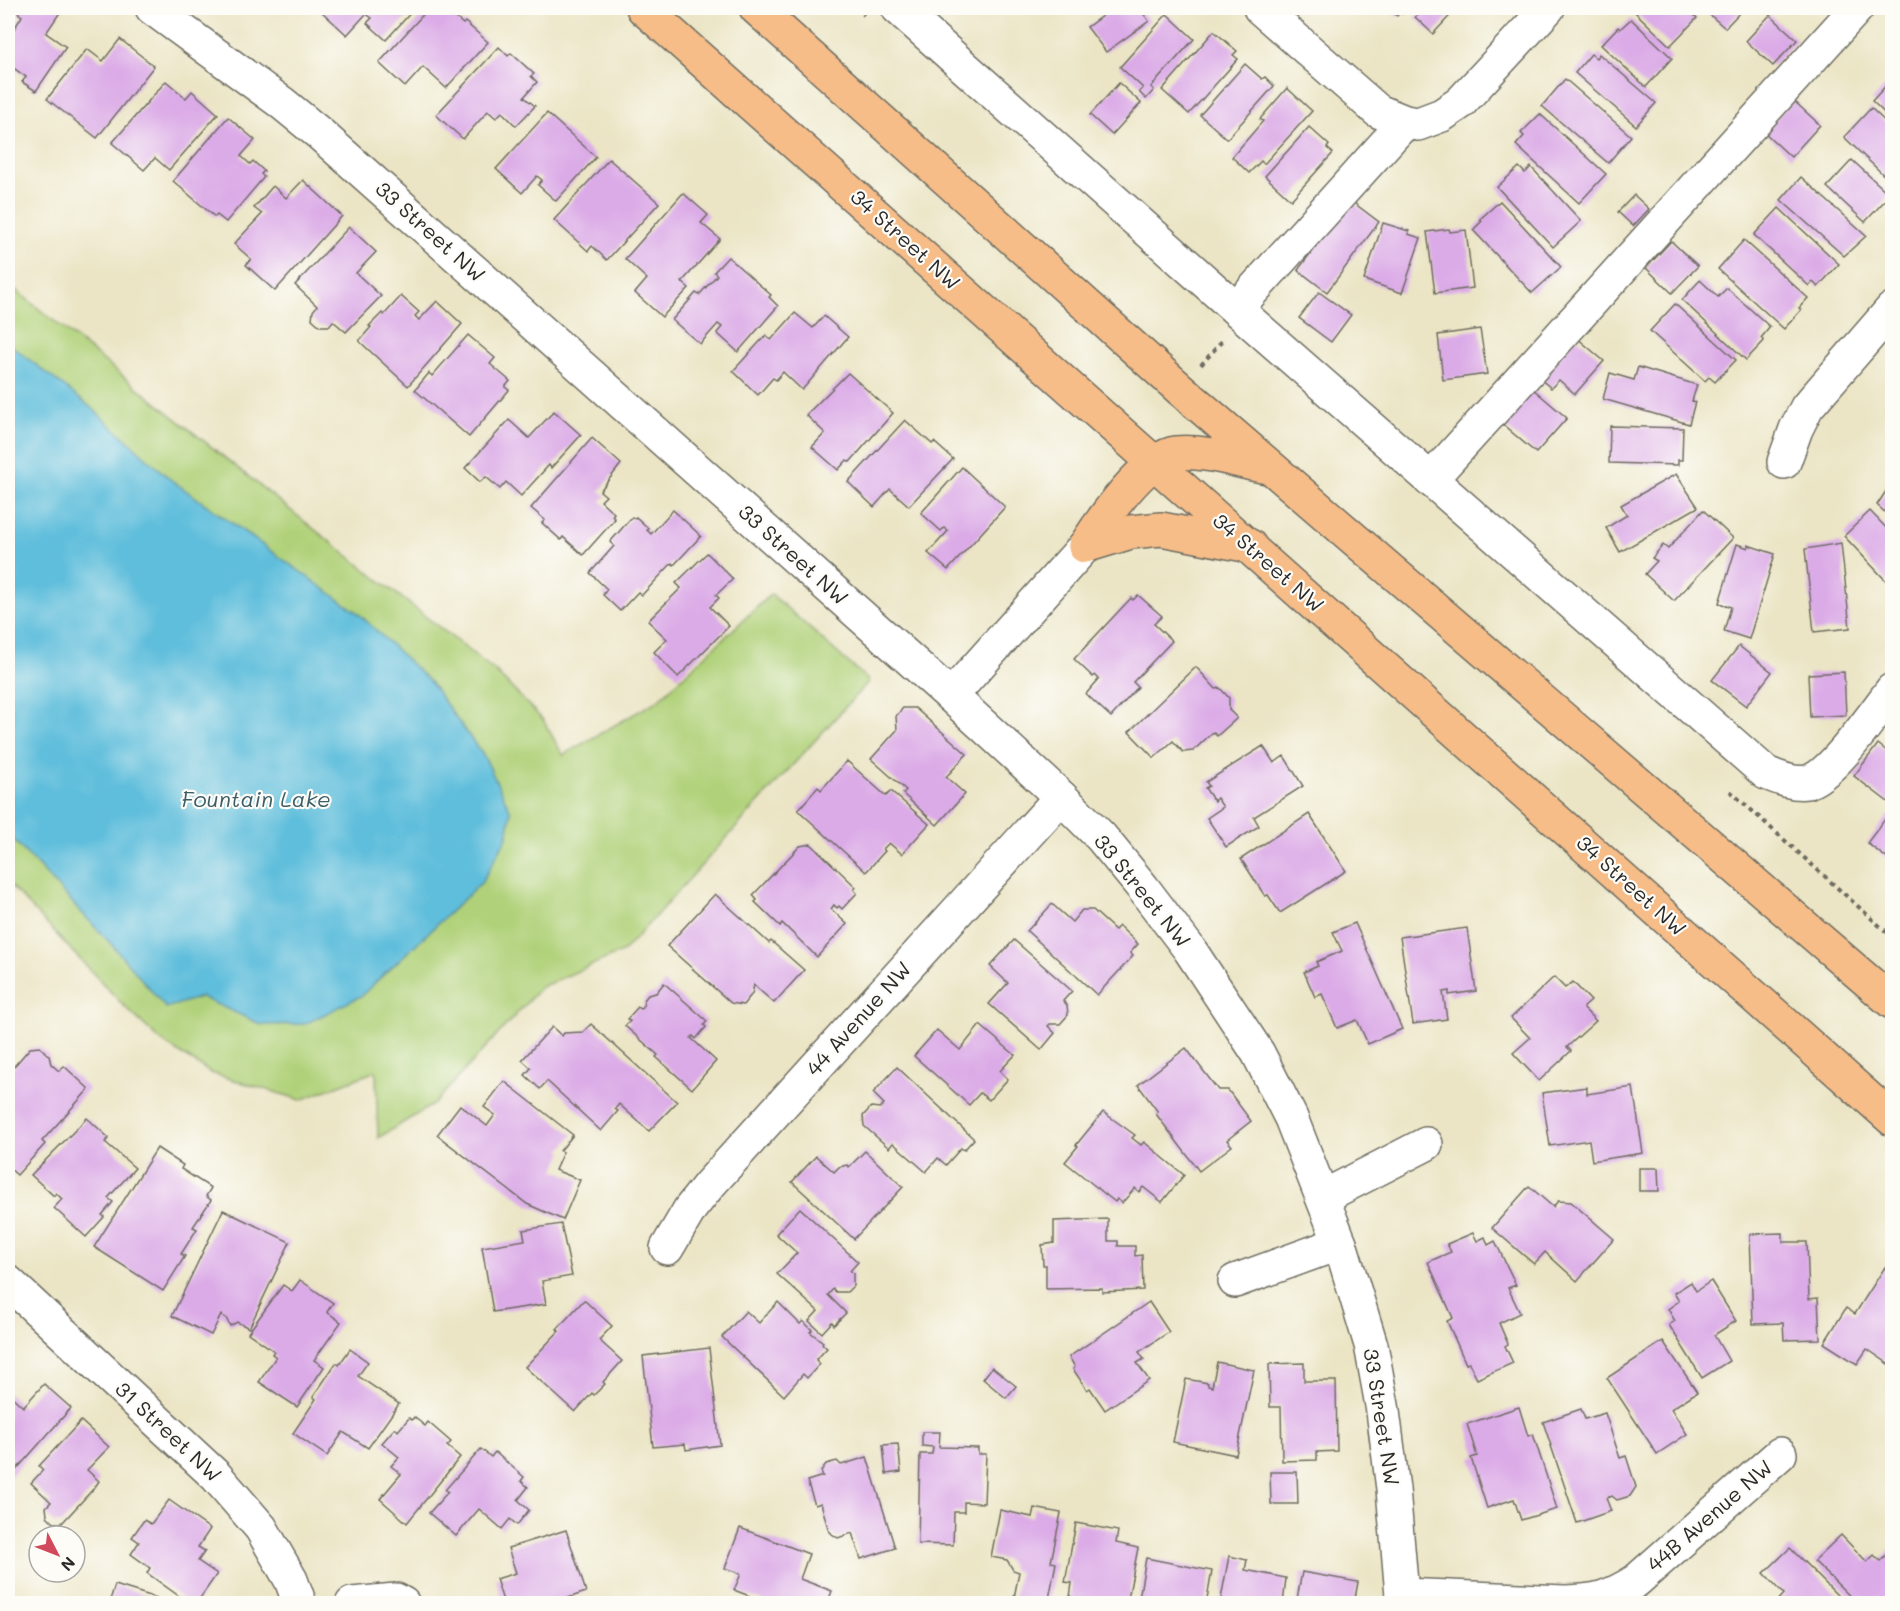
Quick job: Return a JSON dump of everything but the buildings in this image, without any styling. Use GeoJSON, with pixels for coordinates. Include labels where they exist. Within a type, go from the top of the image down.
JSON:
{"type":"FeatureCollection","features":[{"type":"Feature","properties":{"kind":"main road","name":"34 Street NW"},"geometry":{"type":"LineString","coordinates":[[643,8],[1153,462],[1888,1105]]}},
{"type":"Feature","properties":{"kind":"main road"},"geometry":{"type":"LineString","coordinates":[[756,8],[1269,467],[1893,1002]]}},
{"type":"Feature","properties":{"kind":"main road"},"geometry":{"type":"LineString","coordinates":[[1085,546],[1103,518],[1153,462],[1174,453],[1193,453],[1269,467]]}},
{"type":"Feature","properties":{"kind":"main road"},"geometry":{"type":"LineString","coordinates":[[1085,546],[1131,532],[1161,529],[1250,546]]}},
{"type":"Feature","properties":{"kind":"street","name":"33 Street NW"},"geometry":{"type":"LineString","coordinates":[[152,8],[282,103],[320,134],[1061,796],[1101,837],[1143,888],[1190,950],[1258,1053],[1291,1118],[1340,1243],[1371,1345],[1383,1411],[1393,1489],[1402,1599]]}},
{"type":"Feature","properties":{"kind":"street"},"geometry":{"type":"LineString","coordinates":[[898,8],[1230,324],[1430,480],[1766,773],[1785,781],[1808,782],[1832,766],[1893,690]]}},
{"type":"Feature","properties":{"kind":"street"},"geometry":{"type":"LineString","coordinates":[[1260,8],[1371,106],[1378,111],[1411,123]]}},
{"type":"Feature","properties":{"kind":"street"},"geometry":{"type":"LineString","coordinates":[[1230,324],[1411,123],[1442,115],[1460,103],[1548,8]]}},
{"type":"Feature","properties":{"kind":"street"},"geometry":{"type":"LineString","coordinates":[[1430,480],[1857,8]]}},
{"type":"Feature","properties":{"kind":"street"},"geometry":{"type":"LineString","coordinates":[[1784,462],[1807,407],[1893,309]]}},
{"type":"Feature","properties":{"kind":"street"},"geometry":{"type":"LineString","coordinates":[[951,696],[1085,546]]}},
{"type":"Feature","properties":{"kind":"street","name":"44 Avenue NW"},"geometry":{"type":"LineString","coordinates":[[667,1248],[690,1209],[709,1185],[1061,796]]}},
{"type":"Feature","properties":{"kind":"street"},"geometry":{"type":"LineString","coordinates":[[1323,1197],[1425,1144]]}},
{"type":"Feature","properties":{"kind":"street"},"geometry":{"type":"LineString","coordinates":[[1235,1281],[1340,1243]]}},
{"type":"Feature","properties":{"kind":"street","name":"31 Street NW"},"geometry":{"type":"LineString","coordinates":[[8,1282],[216,1476],[261,1528],[291,1580],[300,1604]]}},
{"type":"Feature","properties":{"kind":"street","name":"44B Avenue NW"},"geometry":{"type":"LineString","coordinates":[[1402,1599],[1591,1602],[1615,1595],[1636,1581],[1780,1454]]}},
{"type":"Feature","properties":{"kind":"street"},"geometry":{"type":"LineString","coordinates":[[352,1604],[396,1600],[403,1604]]}},
{"type":"Feature","properties":{"kind":"path"},"geometry":{"type":"LineString","coordinates":[[1197,370],[1230,324]]}},
{"type":"Feature","properties":{"kind":"green space"},"geometry":{"type":"Polygon","coordinates":[[[8,284],[495,671],[543,720],[563,755],[657,701],[771,594],[869,681],[624,951],[541,987],[434,1104],[378,1138],[376,1071],[301,1100],[211,1073],[161,1041],[123,1005],[8,883],[8,284]]]}},
{"type":"Feature","properties":{"kind":"water","name":"Fountain Lake"},"geometry":{"type":"Polygon","coordinates":[[[8,343],[93,409],[170,479],[357,612],[430,682],[485,758],[511,812],[507,837],[482,882],[361,996],[305,1024],[262,1025],[201,997],[166,1008],[112,945],[8,834],[8,343]]]}}]}
